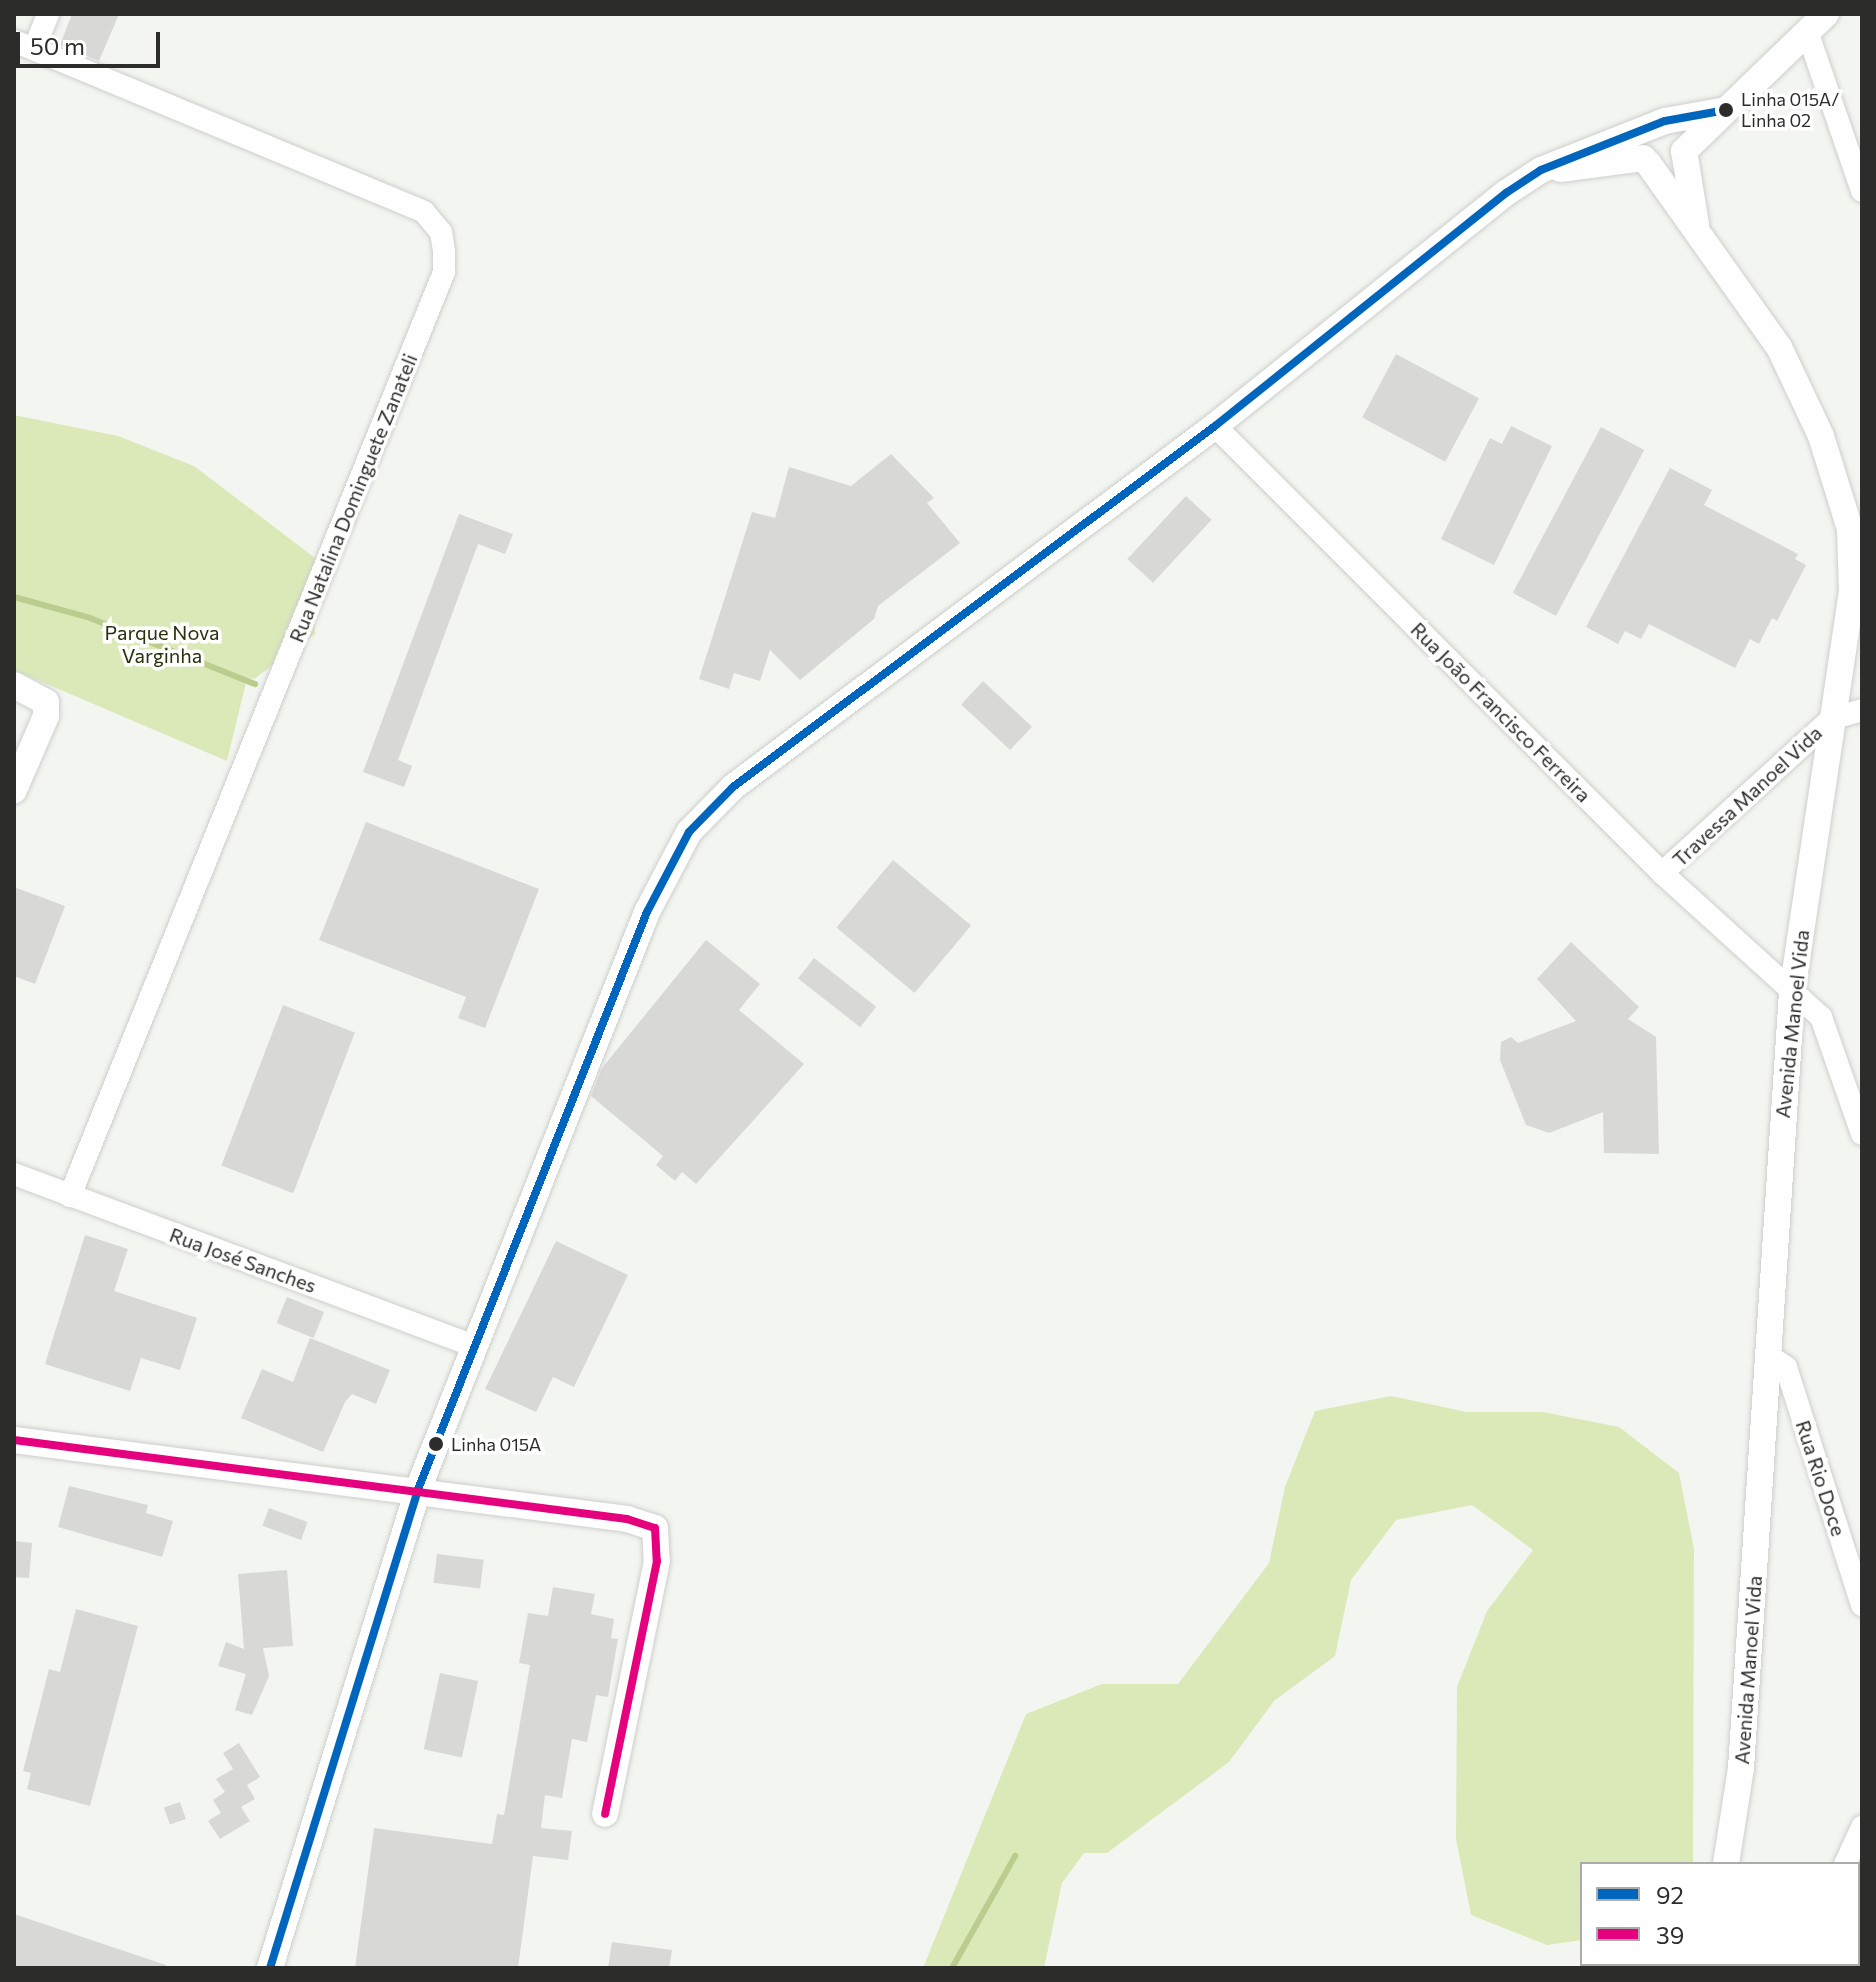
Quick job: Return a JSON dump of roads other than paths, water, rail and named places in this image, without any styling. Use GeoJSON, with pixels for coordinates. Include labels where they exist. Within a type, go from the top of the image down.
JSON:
{"type":"FeatureCollection","features":[{"type":"Feature","properties":{"kind":"street"},"geometry":{"type":"LineString","coordinates":[[24,45],[48,14]]}},
{"type":"Feature","properties":{"kind":"street"},"geometry":{"type":"LineString","coordinates":[[1541,170],[1646,161],[1669,167],[1826,14]]}},
{"type":"Feature","properties":{"kind":"street"},"geometry":{"type":"LineString","coordinates":[[1808,34],[1862,191]]}},
{"type":"Feature","properties":{"kind":"street","name":"Rua Natalina Dominguete Zanateli"},"geometry":{"type":"LineString","coordinates":[[24,45],[424,212],[441,232],[444,252],[444,272],[70,1196]]}},
{"type":"Feature","properties":{"kind":"street"},"geometry":{"type":"LineString","coordinates":[[270,1968],[417,1492],[472,1345],[647,912],[689,832],[733,787],[1215,426],[1467,222],[1541,170],[1653,125],[1726,110]]}},
{"type":"Feature","properties":{"kind":"street"},"geometry":{"type":"LineString","coordinates":[[1653,125],[1679,131],[1684,151]]}},
{"type":"Feature","properties":{"kind":"street"},"geometry":{"type":"LineString","coordinates":[[1646,161],[1639,143],[1653,125]]}},
{"type":"Feature","properties":{"kind":"street","name":"Avenida Manoel Vida"},"geometry":{"type":"LineString","coordinates":[[1684,151],[1697,225]]}},
{"type":"Feature","properties":{"kind":"street","name":"Avenida Manoel Vida"},"geometry":{"type":"LineString","coordinates":[[1646,161],[1697,225],[1779,347],[1821,436],[1850,529],[1852,591],[1792,992],[1771,1357],[1741,1768],[1726,1862]]}},
{"type":"Feature","properties":{"kind":"street","name":"Rua João Francisco Ferreira"},"geometry":{"type":"LineString","coordinates":[[1215,426],[1662,873],[1821,1017],[1862,1134]]}},
{"type":"Feature","properties":{"kind":"street"},"geometry":{"type":"LineString","coordinates":[[1852,591],[1862,625]]}},
{"type":"Feature","properties":{"kind":"street"},"geometry":{"type":"LineString","coordinates":[[14,685],[46,702],[46,716],[14,790]]}},
{"type":"Feature","properties":{"kind":"street"},"geometry":{"type":"LineString","coordinates":[[1831,719],[1862,710]]}},
{"type":"Feature","properties":{"kind":"street","name":"Travessa Manoel Vida"},"geometry":{"type":"LineString","coordinates":[[1662,873],[1831,719]]}},
{"type":"Feature","properties":{"kind":"street","name":"Rua José Sanches"},"geometry":{"type":"LineString","coordinates":[[14,1174],[472,1345]]}},
{"type":"Feature","properties":{"kind":"street","name":"Rua Rio Doce"},"geometry":{"type":"LineString","coordinates":[[1771,1357],[1786,1367],[1862,1605]]}},
{"type":"Feature","properties":{"kind":"street"},"geometry":{"type":"LineString","coordinates":[[14,1440],[627,1519],[655,1528],[657,1561],[605,1814]]}},
{"type":"Feature","properties":{"kind":"street"},"geometry":{"type":"LineString","coordinates":[[1846,1862],[1862,1827]]}},
{"type":"Feature","properties":{"kind":"waterway"},"geometry":{"type":"LineString","coordinates":[[14,597],[90,618],[255,684]]}},
{"type":"Feature","properties":{"kind":"waterway"},"geometry":{"type":"LineString","coordinates":[[952,1968],[1015,1856]]}},
{"type":"Feature","properties":{"kind":"place","name":"Linha 015A/ Linha 02"},"geometry":{"type":"Point","coordinates":[1726,110]}},
{"type":"Feature","properties":{"kind":"place","name":"Linha 015A"},"geometry":{"type":"Point","coordinates":[436,1444]}},
{"type":"Feature","properties":{"kind":"park label","name":"Parque Nova Varginha"},"geometry":{"type":"Point","coordinates":[162,644]}}]}
